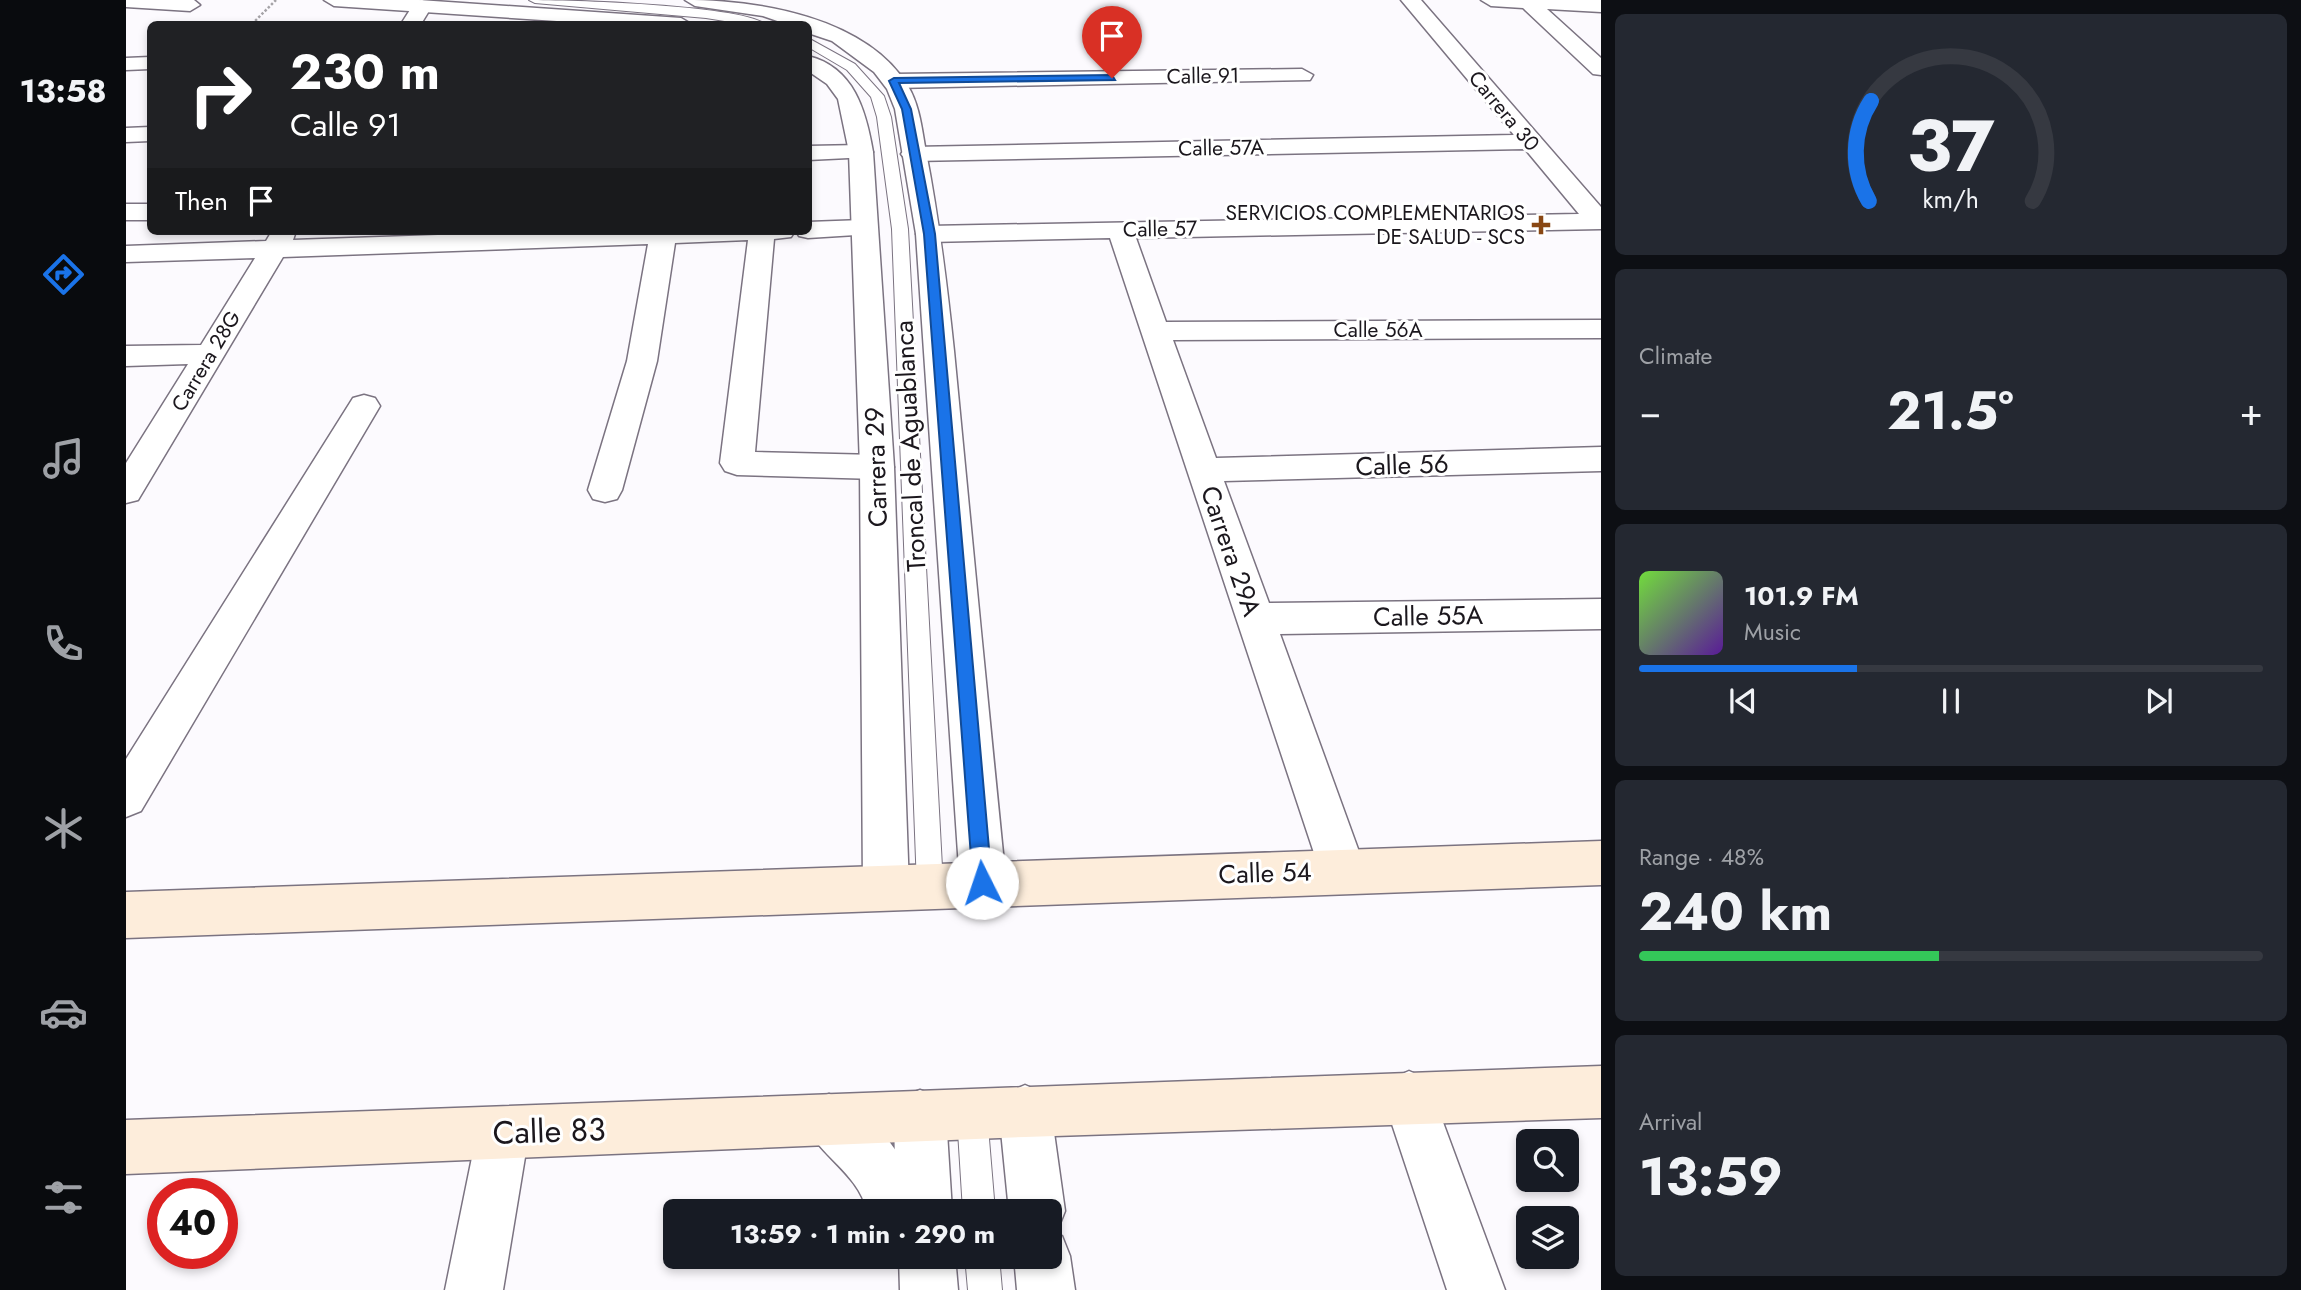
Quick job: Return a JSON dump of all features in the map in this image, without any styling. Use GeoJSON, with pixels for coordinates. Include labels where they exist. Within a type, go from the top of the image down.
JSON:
{"type":"FeatureCollection","features":[{"type":"Feature","properties":{"kind":"main road","name":"Calle 54"},"geometry":{"type":"LineString","coordinates":[[908,887],[1601,863]]}},
{"type":"Feature","properties":{"kind":"main road"},"geometry":{"type":"LineString","coordinates":[[126,915],[908,887]]}},
{"type":"Feature","properties":{"kind":"main road"},"geometry":{"type":"LineString","coordinates":[[972,1115],[1601,1092]]}},
{"type":"Feature","properties":{"kind":"main road","name":"Calle 83"},"geometry":{"type":"LineString","coordinates":[[126,1147],[972,1115]]}},
{"type":"Feature","properties":{"kind":"street"},"geometry":{"type":"LineString","coordinates":[[334,0],[638,21]]}},
{"type":"Feature","properties":{"kind":"street"},"geometry":{"type":"LineString","coordinates":[[695,0],[767,11],[799,21]]}},
{"type":"Feature","properties":{"kind":"street","name":"Carrera 30"},"geometry":{"type":"LineString","coordinates":[[1410,0],[1600,221]]}},
{"type":"Feature","properties":{"kind":"street"},"geometry":{"type":"LineString","coordinates":[[1490,0],[1601,6]]}},
{"type":"Feature","properties":{"kind":"street"},"geometry":{"type":"LineString","coordinates":[[126,1],[190,5]]}},
{"type":"Feature","properties":{"kind":"street"},"geometry":{"type":"LineString","coordinates":[[1527,1],[1601,69]]}},
{"type":"Feature","properties":{"kind":"street"},"geometry":{"type":"LineString","coordinates":[[413,21],[422,6]]}},
{"type":"Feature","properties":{"kind":"street"},"geometry":{"type":"LineString","coordinates":[[812,25],[868,55],[894,81],[906,109],[929,234],[982,883]]}},
{"type":"Feature","properties":{"kind":"street","name":"Carrera 29"},"geometry":{"type":"LineString","coordinates":[[812,58],[840,84],[853,103],[861,152],[877,467],[908,887]]}},
{"type":"Feature","properties":{"kind":"street"},"geometry":{"type":"LineString","coordinates":[[126,64],[147,63]]}},
{"type":"Feature","properties":{"kind":"street","name":"Calle 91"},"geometry":{"type":"LineString","coordinates":[[894,81],[1302,75]]}},
{"type":"Feature","properties":{"kind":"street"},"geometry":{"type":"LineString","coordinates":[[126,135],[147,134]]}},
{"type":"Feature","properties":{"kind":"street","name":"Calle 57A"},"geometry":{"type":"LineString","coordinates":[[913,154],[1530,142]]}},
{"type":"Feature","properties":{"kind":"street"},"geometry":{"type":"LineString","coordinates":[[812,153],[861,152]]}},
{"type":"Feature","properties":{"kind":"street"},"geometry":{"type":"LineString","coordinates":[[126,212],[147,212]]}},
{"type":"Feature","properties":{"kind":"street","name":"Calle 57"},"geometry":{"type":"LineString","coordinates":[[929,234],[1600,221]]}},
{"type":"Feature","properties":{"kind":"street"},"geometry":{"type":"LineString","coordinates":[[812,230],[863,228]]}},
{"type":"Feature","properties":{"kind":"street","name":"Carrera 29A"},"geometry":{"type":"LineString","coordinates":[[1120,230],[1343,871]]}},
{"type":"Feature","properties":{"kind":"street"},"geometry":{"type":"LineString","coordinates":[[126,254],[279,241],[688,235]]}},
{"type":"Feature","properties":{"kind":"street"},"geometry":{"type":"LineString","coordinates":[[762,235],[737,463],[877,467]]}},
{"type":"Feature","properties":{"kind":"street"},"geometry":{"type":"LineString","coordinates":[[605,490],[642,361],[663,236]]}},
{"type":"Feature","properties":{"kind":"street","name":"Carrera 28G"},"geometry":{"type":"LineString","coordinates":[[129,482],[279,241]]}},
{"type":"Feature","properties":{"kind":"street","name":"Calle 56A"},"geometry":{"type":"LineString","coordinates":[[1154,331],[1601,329]]}},
{"type":"Feature","properties":{"kind":"street"},"geometry":{"type":"LineString","coordinates":[[126,356],[210,354]]}},
{"type":"Feature","properties":{"kind":"street"},"geometry":{"type":"LineString","coordinates":[[126,797],[364,406]]}},
{"type":"Feature","properties":{"kind":"street","name":"Calle 56"},"geometry":{"type":"LineString","coordinates":[[1203,470],[1601,459]]}},
{"type":"Feature","properties":{"kind":"street","name":"Calle 55A"},"geometry":{"type":"LineString","coordinates":[[1254,619],[1601,614]]}},
{"type":"Feature","properties":{"kind":"street"},"geometry":{"type":"LineString","coordinates":[[1409,1097],[1476,1290]]}},
{"type":"Feature","properties":{"kind":"street"},"geometry":{"type":"LineString","coordinates":[[1025,1111],[1036,1199]]}},
{"type":"Feature","properties":{"kind":"street"},"geometry":{"type":"LineString","coordinates":[[920,1116],[923,1199]]}},
{"type":"Feature","properties":{"kind":"street"},"geometry":{"type":"LineString","coordinates":[[829,1120],[865,1151],[892,1199]]}},
{"type":"Feature","properties":{"kind":"street"},"geometry":{"type":"LineString","coordinates":[[474,1290],[503,1133]]}},
{"type":"Feature","properties":{"kind":"street"},"geometry":{"type":"LineString","coordinates":[[903,1269],[904,1290]]}},
{"type":"Feature","properties":{"kind":"street"},"geometry":{"type":"LineString","coordinates":[[928,1269],[929,1290]]}},
{"type":"Feature","properties":{"kind":"street"},"geometry":{"type":"LineString","coordinates":[[1044,1269],[1046,1290]]}},
{"type":"Feature","properties":{"kind":"lane"},"geometry":{"type":"LineString","coordinates":[[535,0],[706,14],[743,21]]}},
{"type":"Feature","properties":{"kind":"lane","name":"Troncal de Aguablanca"},"geometry":{"type":"LineString","coordinates":[[812,57],[851,67],[877,96],[884,117],[900,229],[908,887]]}},
{"type":"Feature","properties":{"kind":"lane"},"geometry":{"type":"LineString","coordinates":[[972,1115],[978,1199]]}},
{"type":"Feature","properties":{"kind":"lane"},"geometry":{"type":"LineString","coordinates":[[983,1269],[985,1290]]}},
{"type":"Feature","properties":{"kind":"path"},"geometry":{"type":"LineString","coordinates":[[255,21],[276,0]]}},
{"type":"Feature","properties":{"kind":"place","name":"SERVICIOS COMPLEMENTARIOS DE SALUD - SCS"},"geometry":{"type":"Point","coordinates":[1541,225]}},
{"type":"Feature","properties":{"kind":"route"},"geometry":{"type":"LineString","coordinates":[[982,883],[929,234],[906,109],[894,81],[1112,78]]}}]}
